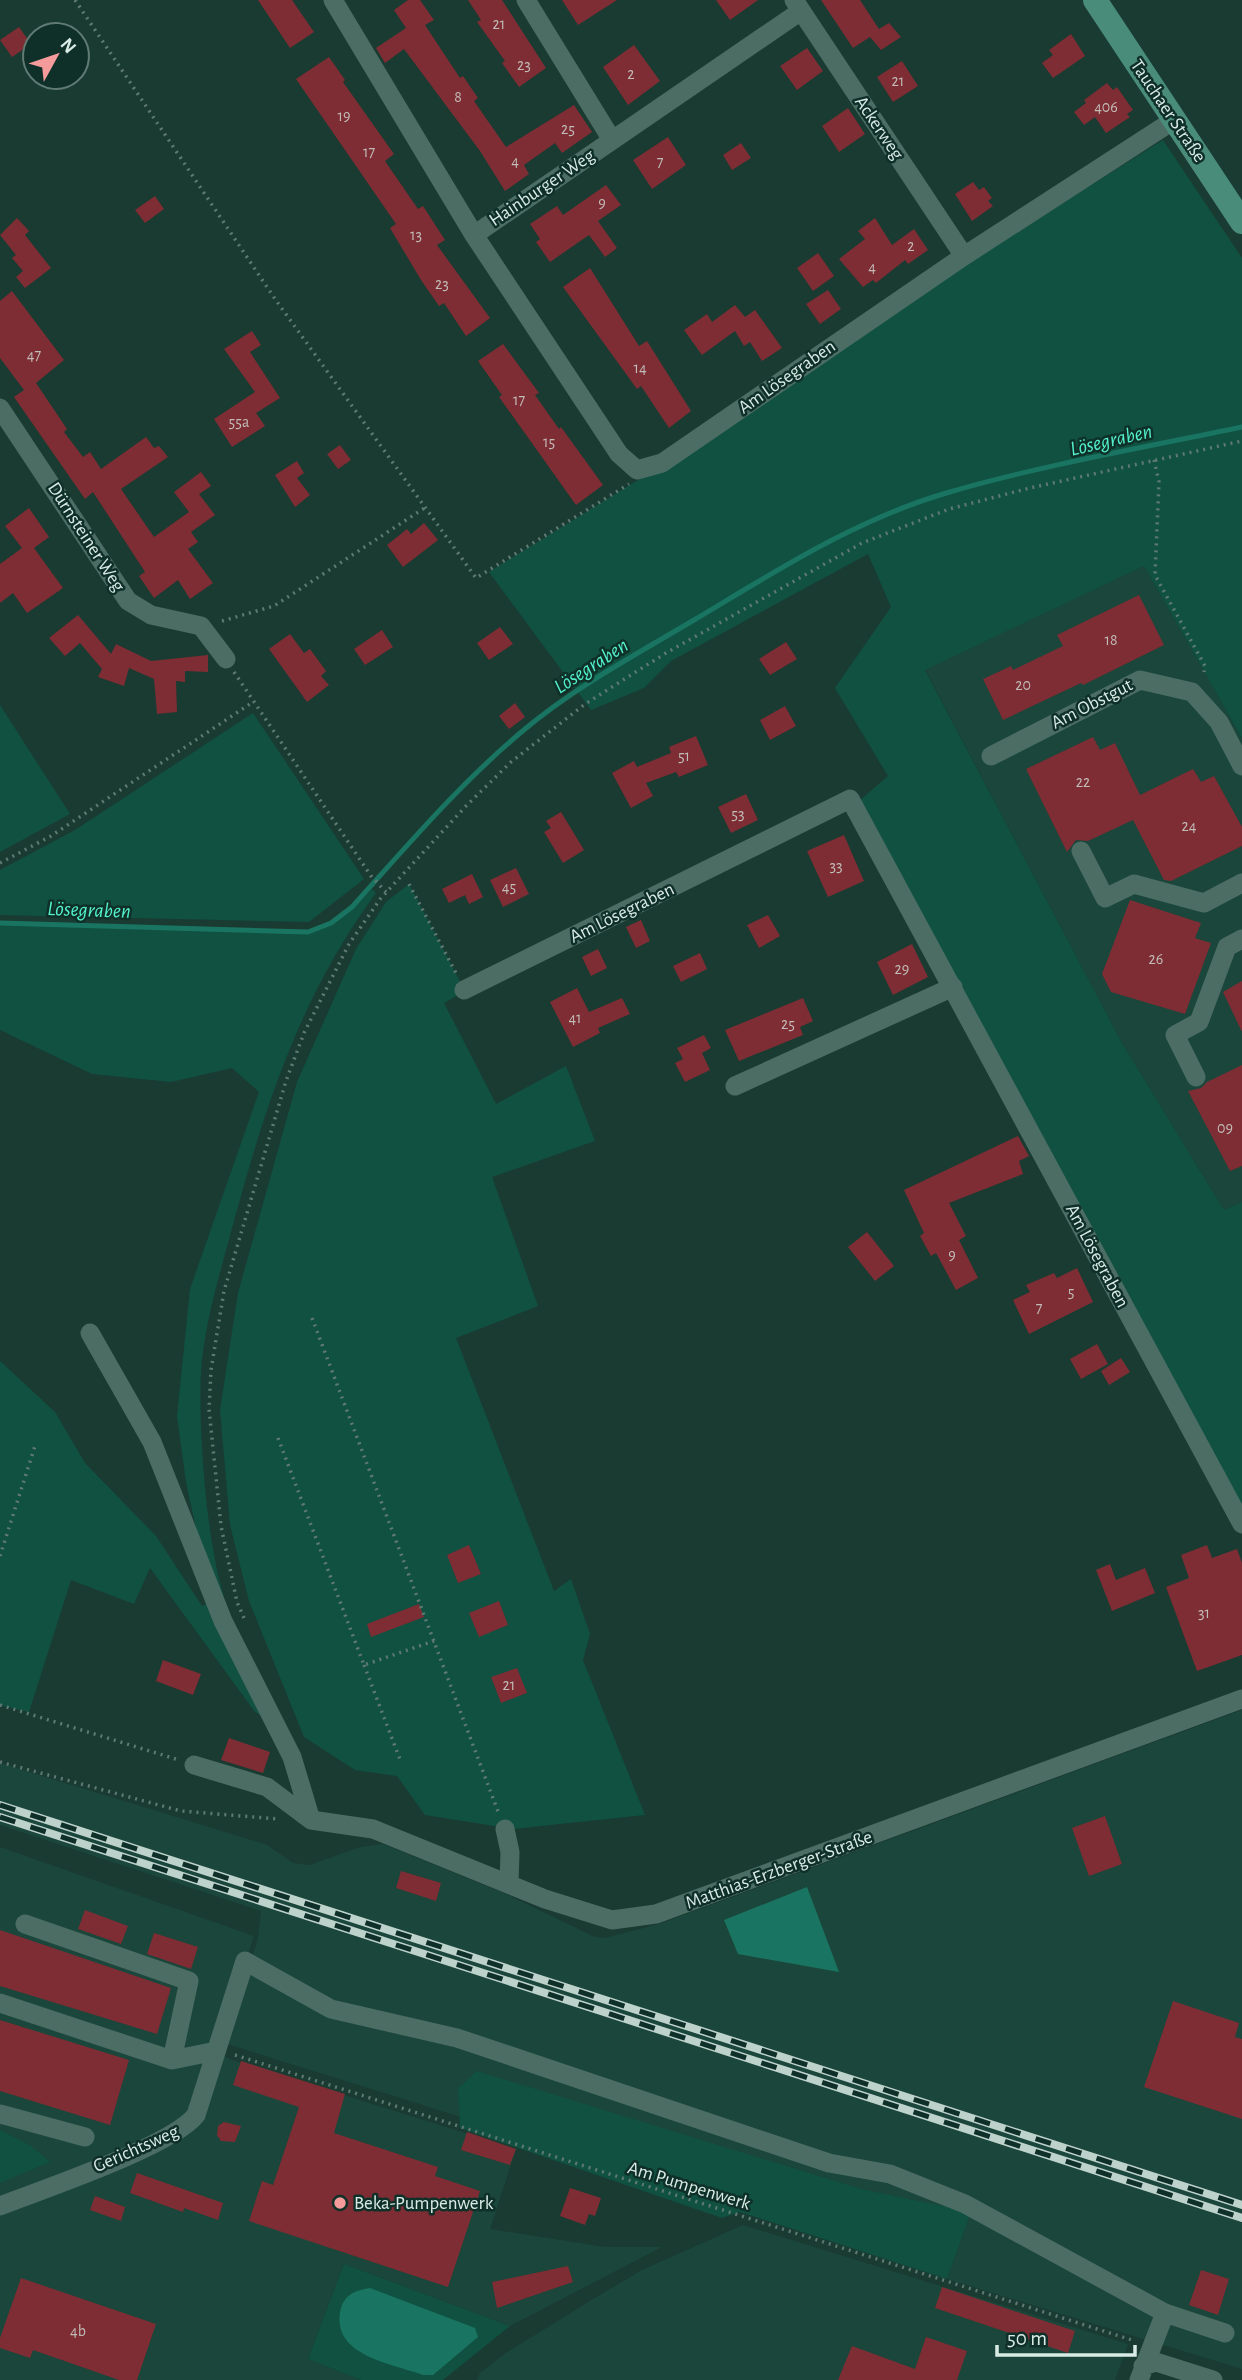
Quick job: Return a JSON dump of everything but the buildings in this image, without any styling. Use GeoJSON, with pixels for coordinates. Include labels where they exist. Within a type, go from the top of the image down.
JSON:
{"type":"FeatureCollection","features":[{"type":"Feature","properties":{"kind":"main road","name":"Tauchaer Straße"},"geometry":{"type":"LineString","coordinates":[[1095,0],[1242,222]]}},
{"type":"Feature","properties":{"kind":"street","name":"Hainburger Weg"},"geometry":{"type":"LineString","coordinates":[[333,0],[474,235],[612,140],[797,5]]}},
{"type":"Feature","properties":{"kind":"street"},"geometry":{"type":"LineString","coordinates":[[526,0],[612,140]]}},
{"type":"Feature","properties":{"kind":"street","name":"Ackerweg"},"geometry":{"type":"LineString","coordinates":[[797,5],[964,256]]}},
{"type":"Feature","properties":{"kind":"street","name":"Am Lösegraben"},"geometry":{"type":"LineString","coordinates":[[637,470],[662,463],[964,256],[1174,120]]}},
{"type":"Feature","properties":{"kind":"street"},"geometry":{"type":"LineString","coordinates":[[474,235],[619,454],[637,470]]}},
{"type":"Feature","properties":{"kind":"street","name":"Dürnsteiner Weg"},"geometry":{"type":"LineString","coordinates":[[0,408],[128,601],[151,615],[201,626]]}},
{"type":"Feature","properties":{"kind":"street"},"geometry":{"type":"LineString","coordinates":[[201,626],[226,659]]}},
{"type":"Feature","properties":{"kind":"street","name":"Am Obstgut"},"geometry":{"type":"LineString","coordinates":[[991,756],[1140,680],[1192,692],[1219,722],[1242,766]]}},
{"type":"Feature","properties":{"kind":"street","name":"Am Lösegraben"},"geometry":{"type":"LineString","coordinates":[[464,990],[513,974],[850,799],[1242,1524]]}},
{"type":"Feature","properties":{"kind":"street"},"geometry":{"type":"LineString","coordinates":[[1081,851],[1105,898],[1134,884],[1204,903],[1242,883]]}},
{"type":"Feature","properties":{"kind":"street"},"geometry":{"type":"LineString","coordinates":[[1196,1077],[1175,1035],[1199,1022],[1227,947],[1242,939]]}},
{"type":"Feature","properties":{"kind":"street"},"geometry":{"type":"LineString","coordinates":[[735,1086],[953,987]]}},
{"type":"Feature","properties":{"kind":"street"},"geometry":{"type":"LineString","coordinates":[[90,1333],[152,1443],[223,1621],[292,1757],[311,1820]]}},
{"type":"Feature","properties":{"kind":"street","name":"Matthias-Erzberger-Straße"},"geometry":{"type":"LineString","coordinates":[[311,1820],[373,1829],[509,1884],[612,1920],[656,1914],[1242,1699]]}},
{"type":"Feature","properties":{"kind":"street"},"geometry":{"type":"LineString","coordinates":[[194,1765],[267,1787],[311,1820]]}},
{"type":"Feature","properties":{"kind":"street"},"geometry":{"type":"LineString","coordinates":[[505,1829],[510,1852],[509,1884]]}},
{"type":"Feature","properties":{"kind":"street"},"geometry":{"type":"LineString","coordinates":[[25,1924],[190,1981],[172,2060]]}},
{"type":"Feature","properties":{"kind":"street","name":"Gerichtsweg"},"geometry":{"type":"LineString","coordinates":[[0,2206],[157,2143],[188,2126],[196,2115],[245,1961],[331,2009],[457,2038],[829,2163],[890,2175],[965,2204],[1165,2313]]}},
{"type":"Feature","properties":{"kind":"street"},"geometry":{"type":"LineString","coordinates":[[0,2003],[172,2060],[216,2052]]}},
{"type":"Feature","properties":{"kind":"street"},"geometry":{"type":"LineString","coordinates":[[0,2114],[85,2137]]}},
{"type":"Feature","properties":{"kind":"street"},"geometry":{"type":"LineString","coordinates":[[1141,2373],[1165,2313],[1225,2333]]}},
{"type":"Feature","properties":{"kind":"street"},"geometry":{"type":"LineString","coordinates":[[1141,2373],[1156,2362],[1213,2380]]}},
{"type":"Feature","properties":{"kind":"path"},"geometry":{"type":"LineString","coordinates":[[75,0],[275,299],[476,578],[628,486],[637,470]]}},
{"type":"Feature","properties":{"kind":"path"},"geometry":{"type":"LineString","coordinates":[[248,1626],[237,1602],[220,1527],[209,1409],[211,1370],[224,1291],[282,1093],[304,1033],[349,944],[386,892],[511,762],[585,704],[666,653],[862,543],[963,505],[1242,441]]}},
{"type":"Feature","properties":{"kind":"path"},"geometry":{"type":"LineString","coordinates":[[1154,460],[1159,482],[1155,575],[1205,666],[1204,672]]}},
{"type":"Feature","properties":{"kind":"path"},"geometry":{"type":"LineString","coordinates":[[201,626],[274,606],[426,508]]}},
{"type":"Feature","properties":{"kind":"path"},"geometry":{"type":"LineString","coordinates":[[226,659],[371,876],[386,892]]}},
{"type":"Feature","properties":{"kind":"path"},"geometry":{"type":"LineString","coordinates":[[0,863],[51,836],[253,702]]}},
{"type":"Feature","properties":{"kind":"path"},"geometry":{"type":"LineString","coordinates":[[409,884],[464,990]]}},
{"type":"Feature","properties":{"kind":"path"},"geometry":{"type":"LineString","coordinates":[[312,1318],[505,1829]]}},
{"type":"Feature","properties":{"kind":"path"},"geometry":{"type":"LineString","coordinates":[[278,1438],[401,1762]]}},
{"type":"Feature","properties":{"kind":"path"},"geometry":{"type":"LineString","coordinates":[[0,1556],[35,1446]]}},
{"type":"Feature","properties":{"kind":"path"},"geometry":{"type":"LineString","coordinates":[[364,1665],[434,1641]]}},
{"type":"Feature","properties":{"kind":"path"},"geometry":{"type":"LineString","coordinates":[[0,1705],[194,1765]]}},
{"type":"Feature","properties":{"kind":"path"},"geometry":{"type":"LineString","coordinates":[[0,1762],[181,1811],[311,1820]]}},
{"type":"Feature","properties":{"kind":"path","name":"Am Pumpenwerk"},"geometry":{"type":"LineString","coordinates":[[216,2052],[1153,2347]]}},
{"type":"Feature","properties":{"kind":"shaded area"},"geometry":{"type":"Polygon","coordinates":[[[1163,140],[1242,258],[1242,738],[1144,566],[925,670],[1122,1043],[1224,1210],[1242,1202],[1242,1527],[851,808],[888,776],[835,688],[891,607],[868,554],[671,661],[644,688],[591,710],[489,572],[651,472],[808,363],[1163,140]]]}},
{"type":"Feature","properties":{"kind":"shaded area"},"geometry":{"type":"Polygon","coordinates":[[[1144,566],[1242,738],[1242,1202],[1224,1210],[1122,1043],[925,669],[1144,566]]]}},
{"type":"Feature","properties":{"kind":"shaded area"},"geometry":{"type":"Polygon","coordinates":[[[0,705],[70,814],[0,852],[0,705]]]}},
{"type":"Feature","properties":{"kind":"shaded area"},"geometry":{"type":"Polygon","coordinates":[[[253,713],[364,879],[309,922],[0,915],[0,870],[75,830],[253,713]]]}},
{"type":"Feature","properties":{"kind":"shaded area"},"geometry":{"type":"Polygon","coordinates":[[[409,884],[465,991],[444,1003],[496,1104],[566,1066],[595,1141],[492,1177],[538,1306],[456,1338],[554,1591],[571,1579],[590,1634],[583,1660],[645,1815],[513,1829],[425,1815],[397,1776],[355,1770],[304,1737],[249,1601],[230,1525],[220,1410],[238,1293],[297,1082],[356,949],[386,902],[409,884]]]}},
{"type":"Feature","properties":{"kind":"shaded area"},"geometry":{"type":"Polygon","coordinates":[[[372,889],[376,893],[349,933],[305,1013],[272,1097],[222,1266],[209,1319],[201,1372],[203,1456],[209,1522],[219,1580],[239,1635],[284,1729],[255,1712],[150,1568],[134,1604],[71,1580],[29,1712],[0,1705],[0,1361],[55,1412],[85,1463],[156,1536],[202,1606],[218,1599],[201,1551],[186,1482],[177,1416],[190,1289],[259,1092],[232,1068],[171,1082],[92,1074],[0,1030],[0,922],[309,933],[354,908],[372,889]]]}},
{"type":"Feature","properties":{"kind":"shaded area"},"geometry":{"type":"Polygon","coordinates":[[[1242,1710],[1242,2369],[947,2279],[971,2212],[715,2196],[227,2044],[258,1938],[261,1911],[0,1825],[0,1763],[267,1845],[293,1863],[310,1865],[360,1847],[383,1844],[506,1894],[595,1937],[605,1938],[659,1924],[1242,1710]]]}},
{"type":"Feature","properties":{"kind":"shaded area"},"geometry":{"type":"Polygon","coordinates":[[[0,1847],[254,1936],[216,2052],[232,2060],[516,2149],[490,2229],[605,2247],[662,2247],[510,2326],[344,2264],[308,2359],[361,2380],[0,2380],[0,1847]]]}},
{"type":"Feature","properties":{"kind":"shaded area"},"geometry":{"type":"Polygon","coordinates":[[[807,1887],[839,1972],[738,1954],[724,1920],[807,1887]]]}},
{"type":"Feature","properties":{"kind":"shaded area"},"geometry":{"type":"Polygon","coordinates":[[[477,2071],[861,2189],[971,2212],[947,2279],[740,2212],[722,2218],[460,2128],[458,2088],[477,2071]]]}},
{"type":"Feature","properties":{"kind":"shaded area"},"geometry":{"type":"Polygon","coordinates":[[[0,2130],[31,2146],[50,2162],[0,2183],[0,2130]]]}},
{"type":"Feature","properties":{"kind":"shaded area"},"geometry":{"type":"Polygon","coordinates":[[[743,2225],[1128,2344],[1115,2380],[477,2380],[480,2373],[506,2353],[642,2270],[743,2225]]]}},
{"type":"Feature","properties":{"kind":"shaded area"},"geometry":{"type":"Polygon","coordinates":[[[344,2264],[510,2326],[443,2380],[361,2380],[308,2359],[344,2264]]]}},
{"type":"Feature","properties":{"kind":"shaded area"},"geometry":{"type":"Polygon","coordinates":[[[370,2288],[475,2328],[478,2337],[433,2375],[423,2375],[365,2355],[344,2337],[340,2324],[341,2308],[349,2296],[370,2288]]]}},
{"type":"Feature","properties":{"kind":"waterway","name":"Lösegraben"},"geometry":{"type":"LineString","coordinates":[[0,923],[308,932],[331,923],[352,907],[435,815],[501,749],[544,714],[607,672],[845,533],[910,505],[980,484],[1242,427]]}},
{"type":"Feature","properties":{"kind":"railway"},"geometry":{"type":"LineString","coordinates":[[0,1805],[1242,2205]]}},
{"type":"Feature","properties":{"kind":"railway"},"geometry":{"type":"LineString","coordinates":[[0,1817],[1242,2218]]}},
{"type":"Feature","properties":{"kind":"place","name":"Beka-Pumpenwerk"},"geometry":{"type":"Point","coordinates":[340,2203]}}]}
